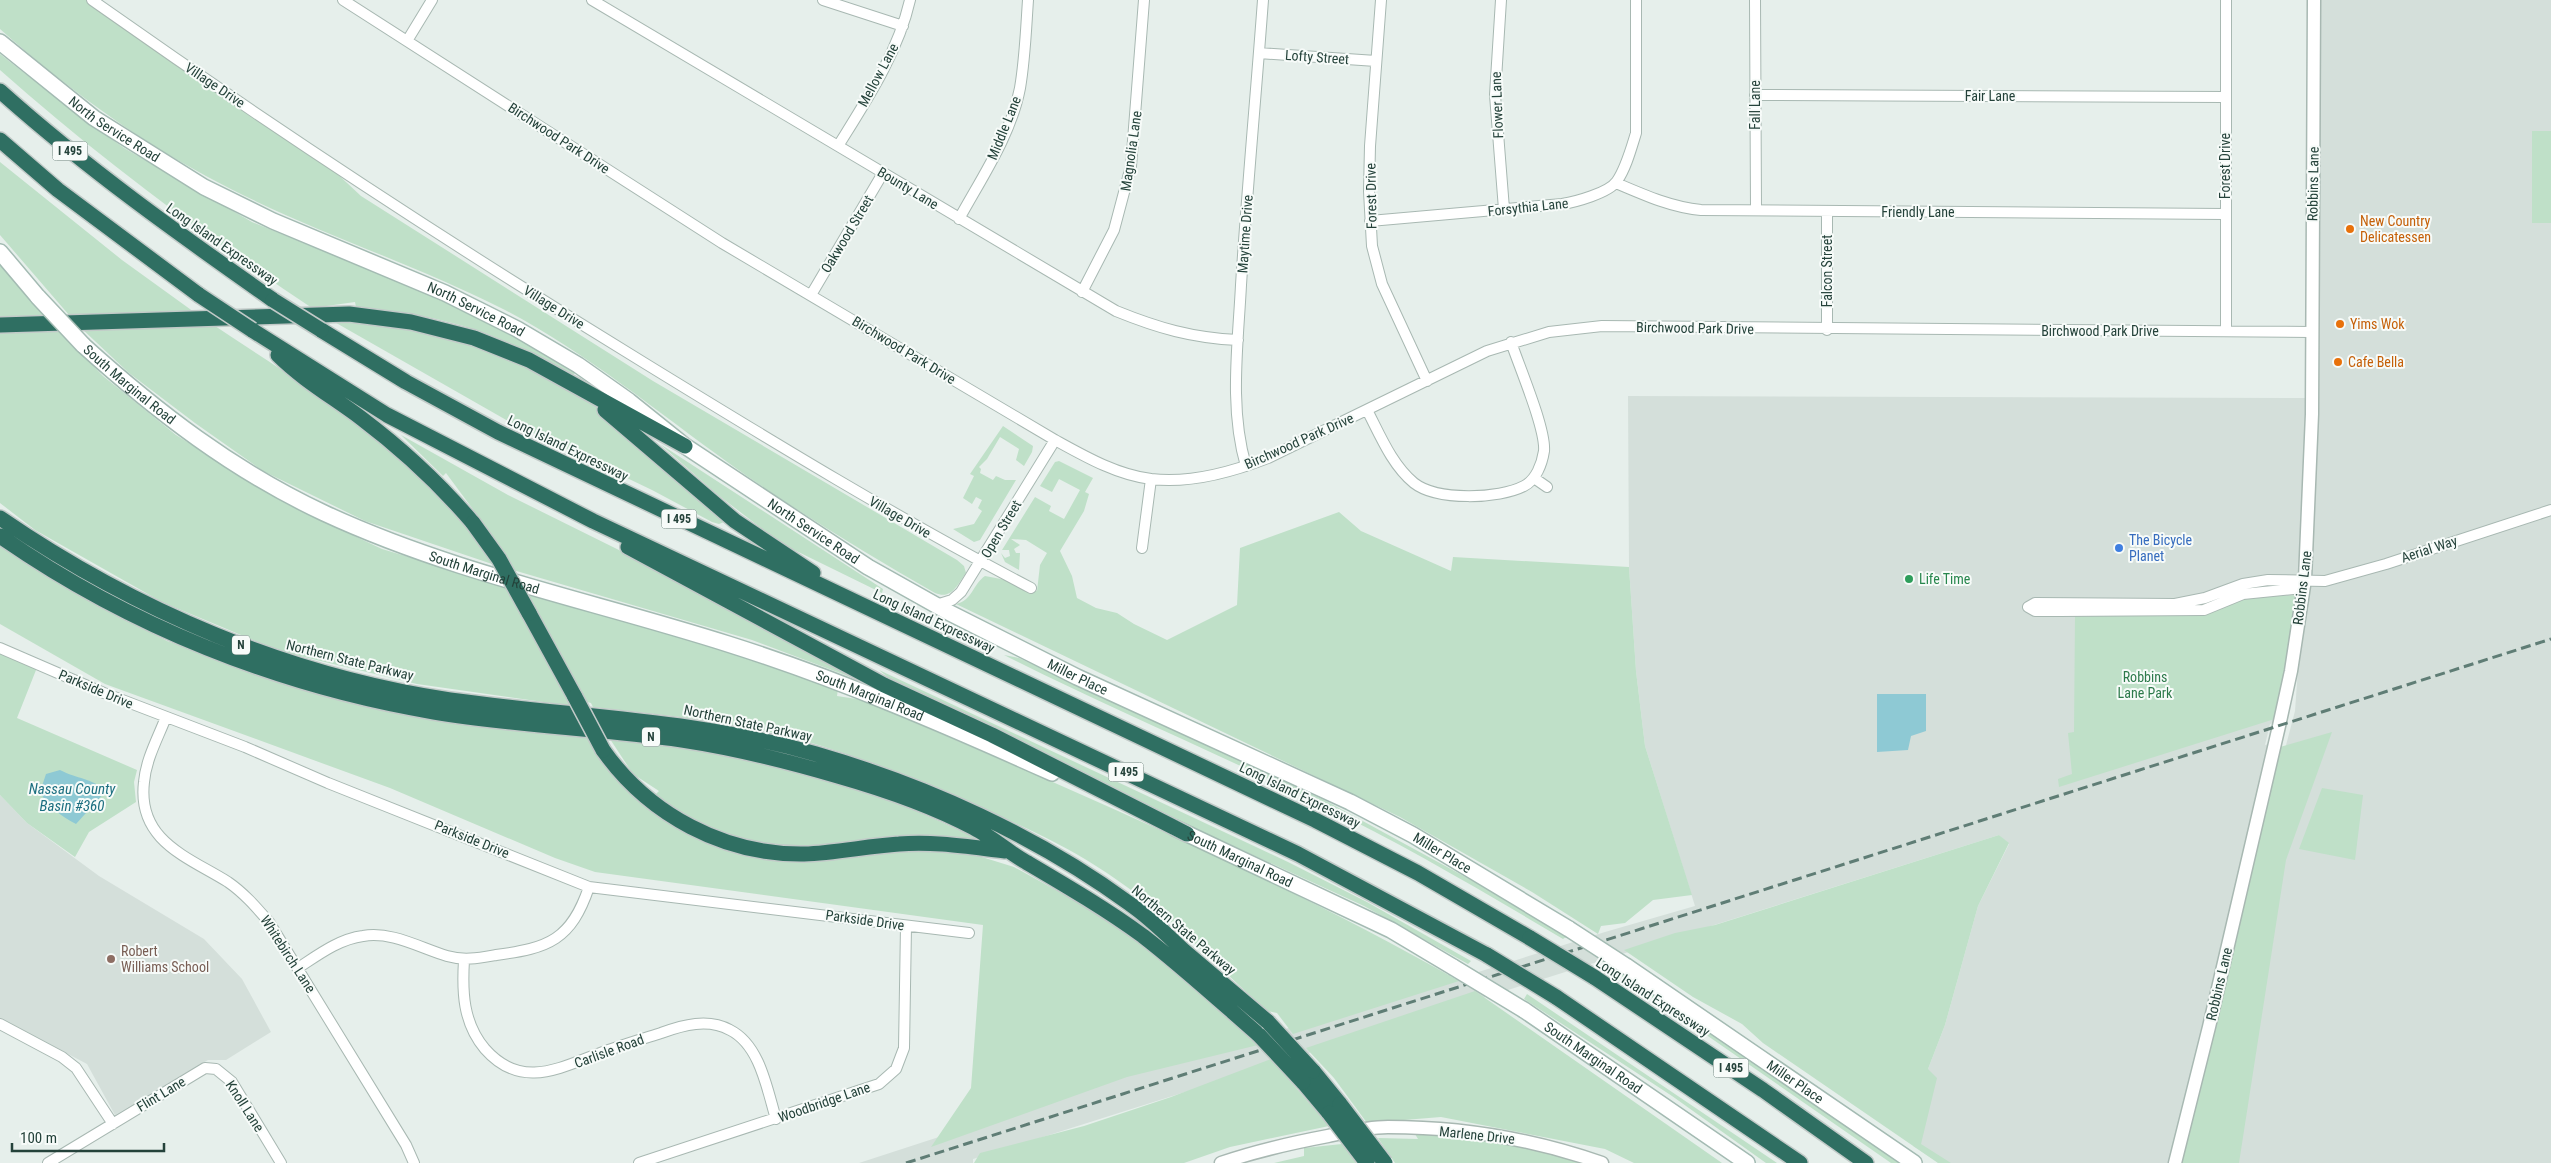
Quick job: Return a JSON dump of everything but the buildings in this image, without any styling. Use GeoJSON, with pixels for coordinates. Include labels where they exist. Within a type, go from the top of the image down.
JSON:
{"type":"FeatureCollection","features":[{"type":"Feature","properties":{"kind":"highway","name":"Long Island Expressway"},"geometry":{"type":"LineString","coordinates":[[0,91],[82,160],[176,232],[273,300],[406,382],[498,432],[1315,820],[1418,873],[1594,977],[1763,1090],[1866,1163]]}},
{"type":"Feature","properties":{"kind":"highway","name":"I 495"},"geometry":{"type":"LineString","coordinates":[[0,140],[58,190],[199,295],[252,330],[296,366],[387,415],[593,520],[1298,854],[1487,955],[1556,998],[1800,1163]]}},
{"type":"Feature","properties":{"kind":"highway"},"geometry":{"type":"LineString","coordinates":[[0,325],[341,314],[382,317],[411,322],[474,338],[529,360],[685,446]]}},
{"type":"Feature","properties":{"kind":"highway"},"geometry":{"type":"LineString","coordinates":[[296,366],[412,459],[444,488],[499,559],[612,764],[641,793],[680,822],[718,840],[751,849],[806,854],[900,844],[937,844],[1007,851]]}},
{"type":"Feature","properties":{"kind":"highway"},"geometry":{"type":"LineString","coordinates":[[581,390],[736,521],[803,567],[910,628]]}},
{"type":"Feature","properties":{"kind":"highway","name":"Northern State Parkway"},"geometry":{"type":"LineString","coordinates":[[0,518],[89,575],[146,605],[200,629],[290,662],[342,678],[447,699],[655,721],[749,736],[851,764],[919,789],[1022,837],[1077,869],[1132,905],[1268,1022],[1308,1077],[1385,1163]]}},
{"type":"Feature","properties":{"kind":"highway"},"geometry":{"type":"LineString","coordinates":[[593,520],[621,544],[884,685],[992,735],[1187,834]]}},
{"type":"Feature","properties":{"kind":"highway","name":"Northern State Parkway"},"geometry":{"type":"LineString","coordinates":[[0,536],[74,584],[167,631],[219,653],[306,683],[367,699],[433,712],[682,740],[753,753],[840,776],[894,795],[975,828],[1007,851],[1070,888],[1142,936],[1308,1077]]}},
{"type":"Feature","properties":{"kind":"highway","name":"Northern State Parkway"},"geometry":{"type":"LineString","coordinates":[[1335,1108],[1367,1163]]}},
{"type":"Feature","properties":{"kind":"main road","name":"North Service Road"},"geometry":{"type":"LineString","coordinates":[[0,42],[94,118],[204,187],[274,221],[445,293],[517,329],[578,365],[629,401],[685,446],[868,567],[936,605]]}},
{"type":"Feature","properties":{"kind":"main road","name":"South Marginal Road"},"geometry":{"type":"LineString","coordinates":[[0,252],[38,297],[83,345],[140,397],[197,440],[258,478],[323,513],[385,539],[494,576],[726,643],[826,677],[916,712],[1187,834],[1391,930],[1524,1010],[1747,1163]]}},
{"type":"Feature","properties":{"kind":"main road","name":"Miller Place"},"geometry":{"type":"LineString","coordinates":[[936,605],[1077,677],[1350,802],[1413,835],[1626,966],[1914,1163]]}},
{"type":"Feature","properties":{"kind":"street","name":"Village Drive"},"geometry":{"type":"LineString","coordinates":[[92,0],[316,154],[464,252],[816,469],[1031,588]]}},
{"type":"Feature","properties":{"kind":"street","name":"Birchwood Park Drive"},"geometry":{"type":"LineString","coordinates":[[343,0],[722,243],[1094,462],[1151,479],[1198,478],[1246,466],[1367,410],[1487,351],[1511,342],[1549,332],[1602,326],[1827,330],[2312,332]]}},
{"type":"Feature","properties":{"kind":"street"},"geometry":{"type":"LineString","coordinates":[[407,41],[432,0]]}},
{"type":"Feature","properties":{"kind":"street","name":"Bounty Lane"},"geometry":{"type":"LineString","coordinates":[[592,0],[1116,312],[1160,329],[1186,335],[1238,340]]}},
{"type":"Feature","properties":{"kind":"street"},"geometry":{"type":"LineString","coordinates":[[823,0],[903,26]]}},
{"type":"Feature","properties":{"kind":"street","name":"Mellow Lane"},"geometry":{"type":"LineString","coordinates":[[838,146],[891,56],[903,26],[910,0]]}},
{"type":"Feature","properties":{"kind":"street","name":"Middle Lane"},"geometry":{"type":"LineString","coordinates":[[959,219],[998,149],[1011,118],[1020,89],[1028,0]]}},
{"type":"Feature","properties":{"kind":"street","name":"Magnolia Lane"},"geometry":{"type":"LineString","coordinates":[[1082,292],[1114,230],[1129,176],[1136,116],[1144,0]]}},
{"type":"Feature","properties":{"kind":"street","name":"Maytime Drive"},"geometry":{"type":"LineString","coordinates":[[1246,466],[1237,425],[1236,388],[1263,0]]}},
{"type":"Feature","properties":{"kind":"street","name":"Forest Drive"},"geometry":{"type":"LineString","coordinates":[[1381,0],[1370,155],[1372,246],[1382,284],[1427,381]]}},
{"type":"Feature","properties":{"kind":"street","name":"Flower Lane"},"geometry":{"type":"LineString","coordinates":[[1501,0],[1495,95],[1504,209]]}},
{"type":"Feature","properties":{"kind":"street"},"geometry":{"type":"LineString","coordinates":[[1616,183],[1631,152],[1636,133],[1636,0]]}},
{"type":"Feature","properties":{"kind":"street","name":"Fall Lane"},"geometry":{"type":"LineString","coordinates":[[1756,0],[1756,210]]}},
{"type":"Feature","properties":{"kind":"street","name":"Forest Drive"},"geometry":{"type":"LineString","coordinates":[[2226,0],[2226,331]]}},
{"type":"Feature","properties":{"kind":"street","name":"Robbins Lane"},"geometry":{"type":"LineString","coordinates":[[2175,1163],[2209,1027],[2279,726],[2291,671],[2304,584],[2312,414],[2314,0]]}},
{"type":"Feature","properties":{"kind":"street","name":"Lofty Street"},"geometry":{"type":"LineString","coordinates":[[1259,52],[1376,62]]}},
{"type":"Feature","properties":{"kind":"street","name":"Fair Lane"},"geometry":{"type":"LineString","coordinates":[[1755,95],[2226,97]]}},
{"type":"Feature","properties":{"kind":"street","name":"Oakwood Street"},"geometry":{"type":"LineString","coordinates":[[811,295],[883,173]]}},
{"type":"Feature","properties":{"kind":"street","name":"Forsythia Lane"},"geometry":{"type":"LineString","coordinates":[[1370,221],[1576,202],[1616,183]]}},
{"type":"Feature","properties":{"kind":"street","name":"Friendly Lane"},"geometry":{"type":"LineString","coordinates":[[1616,183],[1652,199],[1683,208],[2225,214]]}},
{"type":"Feature","properties":{"kind":"street","name":"Falcon Street"},"geometry":{"type":"LineString","coordinates":[[1827,211],[1827,330]]}},
{"type":"Feature","properties":{"kind":"street"},"geometry":{"type":"LineString","coordinates":[[1367,410],[1400,471],[1423,489],[1455,496],[1505,493],[1525,486],[1534,478],[1540,468],[1544,450],[1542,431],[1511,342]]}},
{"type":"Feature","properties":{"kind":"street","name":"Open Street"},"geometry":{"type":"LineString","coordinates":[[936,605],[952,600],[961,592],[1055,440]]}},
{"type":"Feature","properties":{"kind":"street"},"geometry":{"type":"LineString","coordinates":[[1534,478],[1547,487]]}},
{"type":"Feature","properties":{"kind":"street"},"geometry":{"type":"LineString","coordinates":[[1142,548],[1151,479]]}},
{"type":"Feature","properties":{"kind":"street","name":"Aerial Way"},"geometry":{"type":"LineString","coordinates":[[2304,584],[2325,581],[2386,564],[2551,510]]}},
{"type":"Feature","properties":{"kind":"street"},"geometry":{"type":"LineString","coordinates":[[2243,584],[2304,584],[2243,594],[2204,610],[2059,612],[2035,611],[2028,607],[2035,604],[2175,604],[2205,598],[2243,584]]}},
{"type":"Feature","properties":{"kind":"street","name":"Parkside Drive"},"geometry":{"type":"LineString","coordinates":[[0,648],[104,694],[244,747],[328,783],[589,886],[968,933]]}},
{"type":"Feature","properties":{"kind":"street","name":"Whitebirch Lane"},"geometry":{"type":"LineString","coordinates":[[166,718],[148,761],[144,783],[146,810],[155,830],[166,845],[179,855],[229,883],[251,901],[269,922],[406,1145],[414,1163]]}},
{"type":"Feature","properties":{"kind":"street"},"geometry":{"type":"LineString","coordinates":[[298,968],[348,939],[375,935],[402,940],[464,960],[529,951],[554,940],[578,916],[589,886]]}},
{"type":"Feature","properties":{"kind":"street","name":"Woodbridge Lane"},"geometry":{"type":"LineString","coordinates":[[639,1163],[879,1084],[896,1069],[904,1048],[905,1036],[906,926]]}},
{"type":"Feature","properties":{"kind":"street","name":"Carlisle Road"},"geometry":{"type":"LineString","coordinates":[[464,960],[463,987],[466,1014],[473,1031],[490,1054],[514,1070],[546,1072],[561,1069],[603,1052],[678,1027],[692,1023],[711,1024],[730,1029],[750,1047],[762,1074],[776,1119]]}},
{"type":"Feature","properties":{"kind":"street"},"geometry":{"type":"LineString","coordinates":[[0,1024],[62,1057],[76,1068],[113,1124]]}},
{"type":"Feature","properties":{"kind":"street","name":"Knoll Lane"},"geometry":{"type":"LineString","coordinates":[[197,1072],[205,1068],[216,1069],[232,1082],[281,1163]]}},
{"type":"Feature","properties":{"kind":"street","name":"Flint Lane"},"geometry":{"type":"LineString","coordinates":[[48,1163],[197,1072]]}},
{"type":"Feature","properties":{"kind":"street","name":"Marlene Drive"},"geometry":{"type":"LineString","coordinates":[[1220,1163],[1282,1145],[1387,1127],[1464,1132],[1521,1140],[1570,1152],[1602,1163]]}},
{"type":"Feature","properties":{"kind":"shaded area"},"geometry":{"type":"Polygon","coordinates":[[[2314,0],[2551,0],[2551,1163],[2176,1163],[2295,711],[2304,585],[2280,721],[2270,724],[2265,745],[2275,742],[2174,1163],[1939,1163],[1913,1146],[1928,1069],[1945,1025],[1978,906],[2009,844],[1999,835],[973,1159],[973,1163],[859,1163],[1139,1072],[1246,1043],[1337,1011],[1453,980],[1695,906],[1645,746],[1636,671],[1629,567],[1628,396],[2312,398],[2314,0]]]}},
{"type":"Feature","properties":{"kind":"shaded area","name":"Robert Williams School"},"geometry":{"type":"Polygon","coordinates":[[[0,795],[27,823],[99,876],[204,939],[242,979],[271,1032],[226,1060],[208,1060],[115,1115],[87,1064],[0,1018],[0,795]]]}},
{"type":"Feature","properties":{"kind":"green space"},"geometry":{"type":"Polygon","coordinates":[[[0,0],[92,0],[316,154],[361,196],[653,381],[957,560],[964,566],[966,573],[950,593],[941,595],[935,593],[805,515],[730,464],[619,382],[562,343],[533,326],[466,291],[242,195],[151,144],[73,90],[0,29],[0,0]]]}},
{"type":"Feature","properties":{"kind":"green space"},"geometry":{"type":"Polygon","coordinates":[[[0,54],[124,148],[252,222],[453,304],[503,328],[575,373],[572,376],[506,342],[480,331],[445,321],[392,311],[356,307],[355,302],[312,308],[191,224],[75,134],[0,70],[0,54]]]}},
{"type":"Feature","properties":{"kind":"green space"},"geometry":{"type":"Polygon","coordinates":[[[2532,131],[2551,131],[2551,223],[2532,223],[2532,131]]]}},
{"type":"Feature","properties":{"kind":"green space"},"geometry":{"type":"Polygon","coordinates":[[[0,162],[122,260],[194,312],[69,315],[0,235],[0,162]]]}},
{"type":"Feature","properties":{"kind":"green space"},"geometry":{"type":"Polygon","coordinates":[[[0,261],[40,311],[46,317],[0,319],[0,261]]]}},
{"type":"Feature","properties":{"kind":"green space"},"geometry":{"type":"Polygon","coordinates":[[[331,320],[360,322],[375,326],[386,322],[497,351],[554,379],[595,406],[724,522],[719,524],[712,522],[652,490],[508,421],[331,320]]]}},
{"type":"Feature","properties":{"kind":"green space"},"geometry":{"type":"Polygon","coordinates":[[[209,322],[311,389],[377,437],[408,463],[438,490],[466,520],[495,565],[365,521],[263,471],[129,373],[80,327],[209,322]]]}},
{"type":"Feature","properties":{"kind":"green space"},"geometry":{"type":"Polygon","coordinates":[[[57,328],[103,376],[176,435],[287,504],[382,549],[509,587],[572,706],[417,684],[279,651],[162,602],[35,530],[0,503],[0,331],[57,328]]]}},
{"type":"Feature","properties":{"kind":"green space"},"geometry":{"type":"Polygon","coordinates":[[[1003,426],[1033,446],[1032,452],[1024,466],[1016,460],[1019,449],[1000,437],[987,459],[979,467],[981,469],[980,473],[993,480],[996,476],[1005,480],[1016,480],[980,540],[974,542],[953,529],[974,524],[982,511],[978,508],[982,500],[976,497],[972,504],[963,498],[974,476],[970,474],[1003,426]]]}},
{"type":"Feature","properties":{"kind":"green space"},"geometry":{"type":"Polygon","coordinates":[[[401,435],[508,495],[627,554],[760,627],[877,687],[752,640],[513,570],[486,527],[446,473],[443,476],[401,435]]]}},
{"type":"Feature","properties":{"kind":"green space"},"geometry":{"type":"Polygon","coordinates":[[[660,444],[883,589],[882,593],[782,544],[718,495],[660,444]]]}},
{"type":"Feature","properties":{"kind":"green space"},"geometry":{"type":"Polygon","coordinates":[[[1059,461],[1093,478],[1085,492],[1089,494],[1084,511],[1060,551],[1072,576],[1077,598],[1096,608],[1117,613],[1134,624],[1167,640],[1237,605],[1240,548],[1339,512],[1361,531],[1451,571],[1453,557],[1629,567],[1636,671],[1645,746],[1692,895],[1653,900],[1625,923],[1601,926],[1598,934],[1532,892],[1400,817],[956,604],[966,599],[985,576],[1017,582],[1037,591],[1040,565],[1047,553],[1026,540],[1011,539],[1020,545],[1014,549],[1016,553],[1020,553],[1019,570],[1005,562],[1001,553],[1005,558],[1010,556],[1009,550],[1002,550],[1035,497],[1051,506],[1049,511],[1064,519],[1080,490],[1059,479],[1052,492],[1040,486],[1055,462],[1059,461]]]}},
{"type":"Feature","properties":{"kind":"green space"},"geometry":{"type":"Polygon","coordinates":[[[0,544],[61,584],[167,641],[276,678],[588,736],[606,765],[642,804],[686,832],[738,852],[911,848],[969,853],[1014,867],[1081,904],[1145,946],[1208,995],[1258,1045],[1127,1077],[931,1147],[971,1088],[983,925],[595,872],[555,858],[390,788],[105,684],[0,624],[0,544]]]}},
{"type":"Feature","properties":{"kind":"green space"},"geometry":{"type":"Polygon","coordinates":[[[524,590],[766,662],[838,689],[837,696],[863,700],[1165,832],[1314,903],[1459,981],[1293,1034],[1277,1013],[1267,1011],[1142,898],[1081,857],[1018,825],[890,770],[835,750],[779,734],[731,724],[593,707],[591,703],[587,702],[524,590]]]}},
{"type":"Feature","properties":{"kind":"green space","name":"Robbins Lane Park"},"geometry":{"type":"Polygon","coordinates":[[[2302,595],[2281,717],[2059,787],[2058,779],[2072,774],[2068,733],[2074,732],[2075,615],[2203,614],[2246,597],[2302,595]]]}},
{"type":"Feature","properties":{"kind":"green space"},"geometry":{"type":"Polygon","coordinates":[[[0,648],[38,665],[17,718],[137,770],[134,782],[136,802],[89,832],[75,857],[27,823],[0,795],[0,648]]]}},
{"type":"Feature","properties":{"kind":"green space"},"geometry":{"type":"Polygon","coordinates":[[[1004,655],[1019,658],[1039,667],[1326,801],[1493,892],[1566,937],[1563,939],[1444,869],[1353,820],[1004,655]]]}},
{"type":"Feature","properties":{"kind":"green space"},"geometry":{"type":"Polygon","coordinates":[[[879,670],[1288,862],[1367,902],[1471,961],[1468,964],[1364,906],[1118,793],[1033,747],[890,679],[879,670]]]}},
{"type":"Feature","properties":{"kind":"green space"},"geometry":{"type":"Polygon","coordinates":[[[2332,732],[2286,860],[2239,1163],[2177,1163],[2273,749],[2332,732]]]}},
{"type":"Feature","properties":{"kind":"green space"},"geometry":{"type":"Polygon","coordinates":[[[608,736],[729,754],[822,776],[875,794],[926,815],[979,841],[811,847],[758,844],[717,833],[679,813],[655,795],[659,791],[633,774],[608,736]]]}},
{"type":"Feature","properties":{"kind":"green space"},"geometry":{"type":"Polygon","coordinates":[[[2322,788],[2363,795],[2355,860],[2299,849],[2322,788]]]}},
{"type":"Feature","properties":{"kind":"green space"},"geometry":{"type":"Polygon","coordinates":[[[1999,835],[2009,843],[1978,906],[1945,1025],[1928,1069],[1937,1078],[1921,1144],[1951,1163],[1938,1163],[1763,1043],[1742,1024],[1693,997],[1624,950],[1675,933],[1715,925],[1999,835]]]}},
{"type":"Feature","properties":{"kind":"green space"},"geometry":{"type":"Polygon","coordinates":[[[1609,963],[1906,1163],[1891,1163],[1604,964],[1609,963]]]}},
{"type":"Feature","properties":{"kind":"green space"},"geometry":{"type":"Polygon","coordinates":[[[1475,991],[1722,1163],[1634,1163],[1605,1149],[1441,1117],[1367,1123],[1334,1078],[1306,1048],[1475,991]]]}},
{"type":"Feature","properties":{"kind":"green space"},"geometry":{"type":"Polygon","coordinates":[[[1527,994],[1777,1163],[1766,1163],[1672,1096],[1524,999],[1527,994]]]}},
{"type":"Feature","properties":{"kind":"green space"},"geometry":{"type":"Polygon","coordinates":[[[1271,1059],[1329,1126],[1230,1147],[1184,1163],[974,1163],[980,1153],[1084,1126],[1171,1097],[1271,1059]]]}},
{"type":"Feature","properties":{"kind":"green space"},"geometry":{"type":"Polygon","coordinates":[[[1412,1129],[1464,1132],[1602,1163],[1395,1163],[1378,1138],[1418,1139],[1412,1129]]]}},
{"type":"Feature","properties":{"kind":"green space"},"geometry":{"type":"Polygon","coordinates":[[[1342,1144],[1357,1163],[1274,1163],[1304,1156],[1304,1148],[1342,1144]]]}},
{"type":"Feature","properties":{"kind":"water"},"geometry":{"type":"Polygon","coordinates":[[[1877,694],[1926,694],[1926,731],[1911,736],[1908,750],[1877,752],[1877,694]]]}},
{"type":"Feature","properties":{"kind":"water","name":"Nassau County Basin #360"},"geometry":{"type":"Polygon","coordinates":[[[60,770],[90,781],[106,791],[76,824],[55,811],[40,792],[46,774],[60,770]]]}},
{"type":"Feature","properties":{"kind":"railway"},"geometry":{"type":"LineString","coordinates":[[906,1163],[2551,639]]}},
{"type":"Feature","properties":{"kind":"place","name":"New Country Delicatessen"},"geometry":{"type":"Point","coordinates":[2350,229]}},
{"type":"Feature","properties":{"kind":"place","name":"Yims Wok"},"geometry":{"type":"Point","coordinates":[2340,324]}},
{"type":"Feature","properties":{"kind":"place","name":"Cafe Bella"},"geometry":{"type":"Point","coordinates":[2338,362]}},
{"type":"Feature","properties":{"kind":"place","name":"The Bicycle Planet"},"geometry":{"type":"Point","coordinates":[2119,548]}},
{"type":"Feature","properties":{"kind":"place","name":"Life Time"},"geometry":{"type":"Point","coordinates":[1909,579]}},
{"type":"Feature","properties":{"kind":"place","name":"Robert Williams School"},"geometry":{"type":"Point","coordinates":[111,959]}}]}
